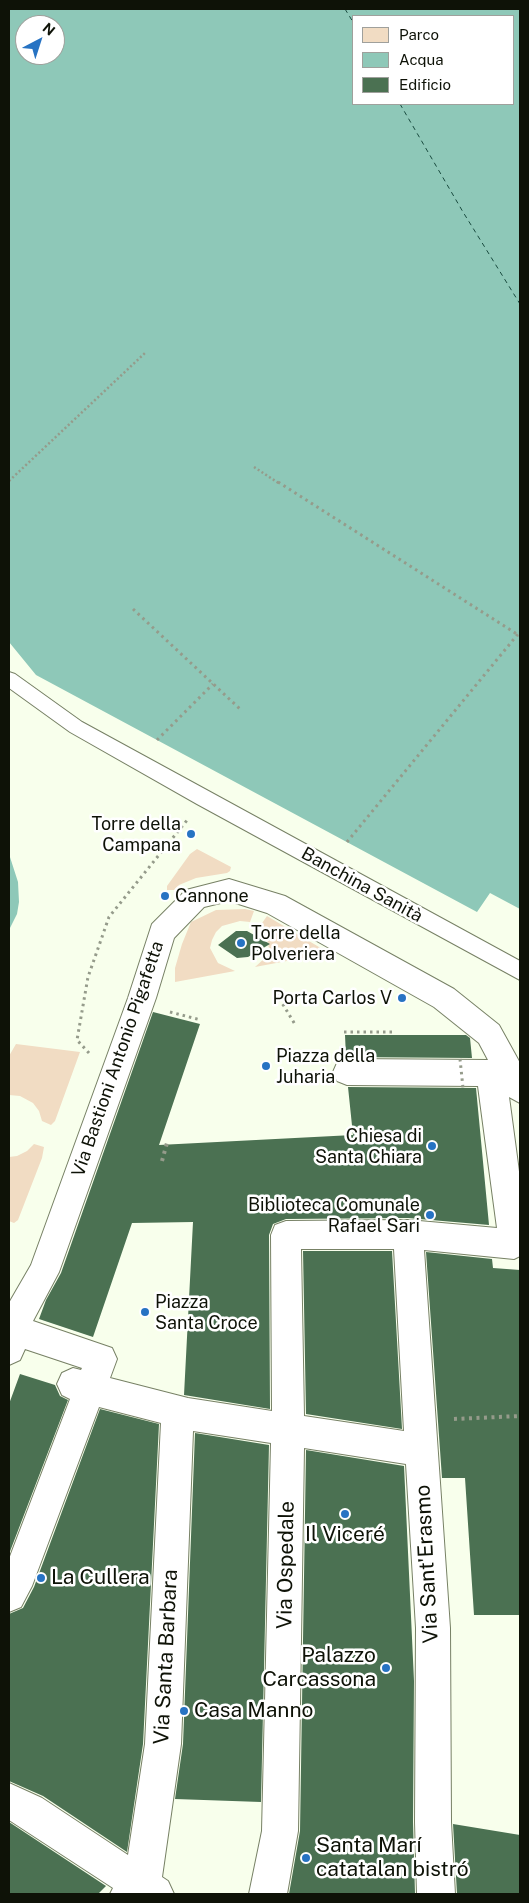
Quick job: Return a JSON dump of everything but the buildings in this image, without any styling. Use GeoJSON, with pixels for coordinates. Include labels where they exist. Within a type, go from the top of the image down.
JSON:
{"type":"FeatureCollection","features":[{"type":"Feature","properties":{"kind":"street","name":"Via Bastioni Antonio Pigafetta"},"geometry":{"type":"LineString","coordinates":[[11,1339],[20,1313],[44,1272],[142,998],[162,932],[196,898],[229,890],[275,904],[444,998],[489,1034],[520,1090]]}},
{"type":"Feature","properties":{"kind":"street"},"geometry":{"type":"LineString","coordinates":[[347,1072],[491,1073],[514,1244],[408,1234]]}},
{"type":"Feature","properties":{"kind":"street","name":"Via Ospedale"},"geometry":{"type":"LineString","coordinates":[[268,1894],[280,1831],[288,1430],[286,1235],[408,1234]]}},
{"type":"Feature","properties":{"kind":"street","name":"Via Sant'Erasmo"},"geometry":{"type":"LineString","coordinates":[[408,1234],[433,1628],[433,1822],[436,1894]]}},
{"type":"Feature","properties":{"kind":"street"},"geometry":{"type":"LineString","coordinates":[[9,1595],[20,1574],[81,1386],[101,1359],[11,1339]]}},
{"type":"Feature","properties":{"kind":"street"},"geometry":{"type":"LineString","coordinates":[[81,1386],[183,1413],[288,1430],[422,1435]]}},
{"type":"Feature","properties":{"kind":"street","name":"Via Santa Barbara"},"geometry":{"type":"LineString","coordinates":[[143,1891],[162,1744],[183,1413]]}},
{"type":"Feature","properties":{"kind":"street"},"geometry":{"type":"LineString","coordinates":[[9,1801],[30,1811],[143,1891]]}},
{"type":"Feature","properties":{"kind":"lane","name":"Banchina Sanità"},"geometry":{"type":"LineString","coordinates":[[9,679],[76,727],[520,971]]}},
{"type":"Feature","properties":{"kind":"path"},"geometry":{"type":"LineString","coordinates":[[9,481],[145,353]]}},
{"type":"Feature","properties":{"kind":"path"},"geometry":{"type":"LineString","coordinates":[[254,467],[519,635],[347,842]]}},
{"type":"Feature","properties":{"kind":"path"},"geometry":{"type":"LineString","coordinates":[[133,609],[240,709]]}},
{"type":"Feature","properties":{"kind":"path"},"geometry":{"type":"LineString","coordinates":[[157,740],[213,684]]}},
{"type":"Feature","properties":{"kind":"path"},"geometry":{"type":"LineString","coordinates":[[77,1040],[88,977],[109,917],[204,799]]}},
{"type":"Feature","properties":{"kind":"path"},"geometry":{"type":"LineString","coordinates":[[276,993],[296,1026]]}},
{"type":"Feature","properties":{"kind":"path"},"geometry":{"type":"LineString","coordinates":[[167,1011],[201,1020]]}},
{"type":"Feature","properties":{"kind":"path"},"geometry":{"type":"LineString","coordinates":[[344,1032],[393,1032]]}},
{"type":"Feature","properties":{"kind":"path"},"geometry":{"type":"LineString","coordinates":[[460,1059],[463,1088]]}},
{"type":"Feature","properties":{"kind":"path"},"geometry":{"type":"LineString","coordinates":[[162,1161],[168,1142]]}},
{"type":"Feature","properties":{"kind":"path"},"geometry":{"type":"LineString","coordinates":[[422,1435],[520,1416]]}},
{"type":"Feature","properties":{"kind":"green space"},"geometry":{"type":"Polygon","coordinates":[[[197,849],[231,867],[230,871],[196,878],[179,885],[174,890],[167,890],[167,886],[190,854],[197,849]]]}},
{"type":"Feature","properties":{"kind":"green space"},"geometry":{"type":"Polygon","coordinates":[[[245,909],[254,911],[250,922],[240,921],[222,926],[216,932],[210,948],[218,963],[235,971],[175,982],[175,968],[191,922],[216,910],[245,909]]]}},
{"type":"Feature","properties":{"kind":"green space"},"geometry":{"type":"Polygon","coordinates":[[[267,916],[329,953],[255,967],[266,957],[269,949],[266,933],[260,926],[267,916]]]}},
{"type":"Feature","properties":{"kind":"green space"},"geometry":{"type":"Polygon","coordinates":[[[16,1044],[80,1052],[55,1121],[51,1125],[42,1121],[39,1111],[33,1103],[20,1096],[9,1095],[9,1056],[16,1044]]]}},
{"type":"Feature","properties":{"kind":"green space"},"geometry":{"type":"Polygon","coordinates":[[[34,1144],[44,1147],[42,1158],[18,1220],[14,1223],[9,1221],[9,1157],[17,1156],[27,1151],[34,1144]]]}},
{"type":"Feature","properties":{"kind":"water"},"geometry":{"type":"Polygon","coordinates":[[[9,9],[520,9],[520,909],[490,893],[477,912],[36,675],[9,642],[9,9]]]}},
{"type":"Feature","properties":{"kind":"water"},"geometry":{"type":"Polygon","coordinates":[[[9,854],[18,882],[19,902],[17,914],[9,930],[9,854]]]}},
{"type":"Feature","properties":{"kind":"ferry route"},"geometry":{"type":"LineString","coordinates":[[345,9],[352,20]]}},
{"type":"Feature","properties":{"kind":"ferry route"},"geometry":{"type":"LineString","coordinates":[[401,105],[463,212],[520,304]]}},
{"type":"Feature","properties":{"kind":"place","name":"Torre della Campana"},"geometry":{"type":"Point","coordinates":[191,834]}},
{"type":"Feature","properties":{"kind":"place","name":"Cannone"},"geometry":{"type":"Point","coordinates":[165,896]}},
{"type":"Feature","properties":{"kind":"place","name":"Torre della Polveriera"},"geometry":{"type":"Point","coordinates":[241,943]}},
{"type":"Feature","properties":{"kind":"place","name":"Porta Carlos V"},"geometry":{"type":"Point","coordinates":[402,998]}},
{"type":"Feature","properties":{"kind":"place","name":"Piazza della Juharia"},"geometry":{"type":"Point","coordinates":[266,1066]}},
{"type":"Feature","properties":{"kind":"place","name":"Chiesa di Santa Chiara"},"geometry":{"type":"Point","coordinates":[432,1146]}},
{"type":"Feature","properties":{"kind":"place","name":"Biblioteca Comunale Rafael Sari"},"geometry":{"type":"Point","coordinates":[430,1215]}},
{"type":"Feature","properties":{"kind":"place","name":"Piazza Santa Croce"},"geometry":{"type":"Point","coordinates":[145,1312]}},
{"type":"Feature","properties":{"kind":"place","name":"Il Viceré"},"geometry":{"type":"Point","coordinates":[345,1514]}},
{"type":"Feature","properties":{"kind":"place","name":"La Cullera"},"geometry":{"type":"Point","coordinates":[41,1578]}},
{"type":"Feature","properties":{"kind":"place","name":"Palazzo Carcassona"},"geometry":{"type":"Point","coordinates":[386,1668]}},
{"type":"Feature","properties":{"kind":"place","name":"Casa Manno"},"geometry":{"type":"Point","coordinates":[184,1711]}},
{"type":"Feature","properties":{"kind":"place","name":"Santa Marí catatalan bistró"},"geometry":{"type":"Point","coordinates":[306,1858]}}]}
